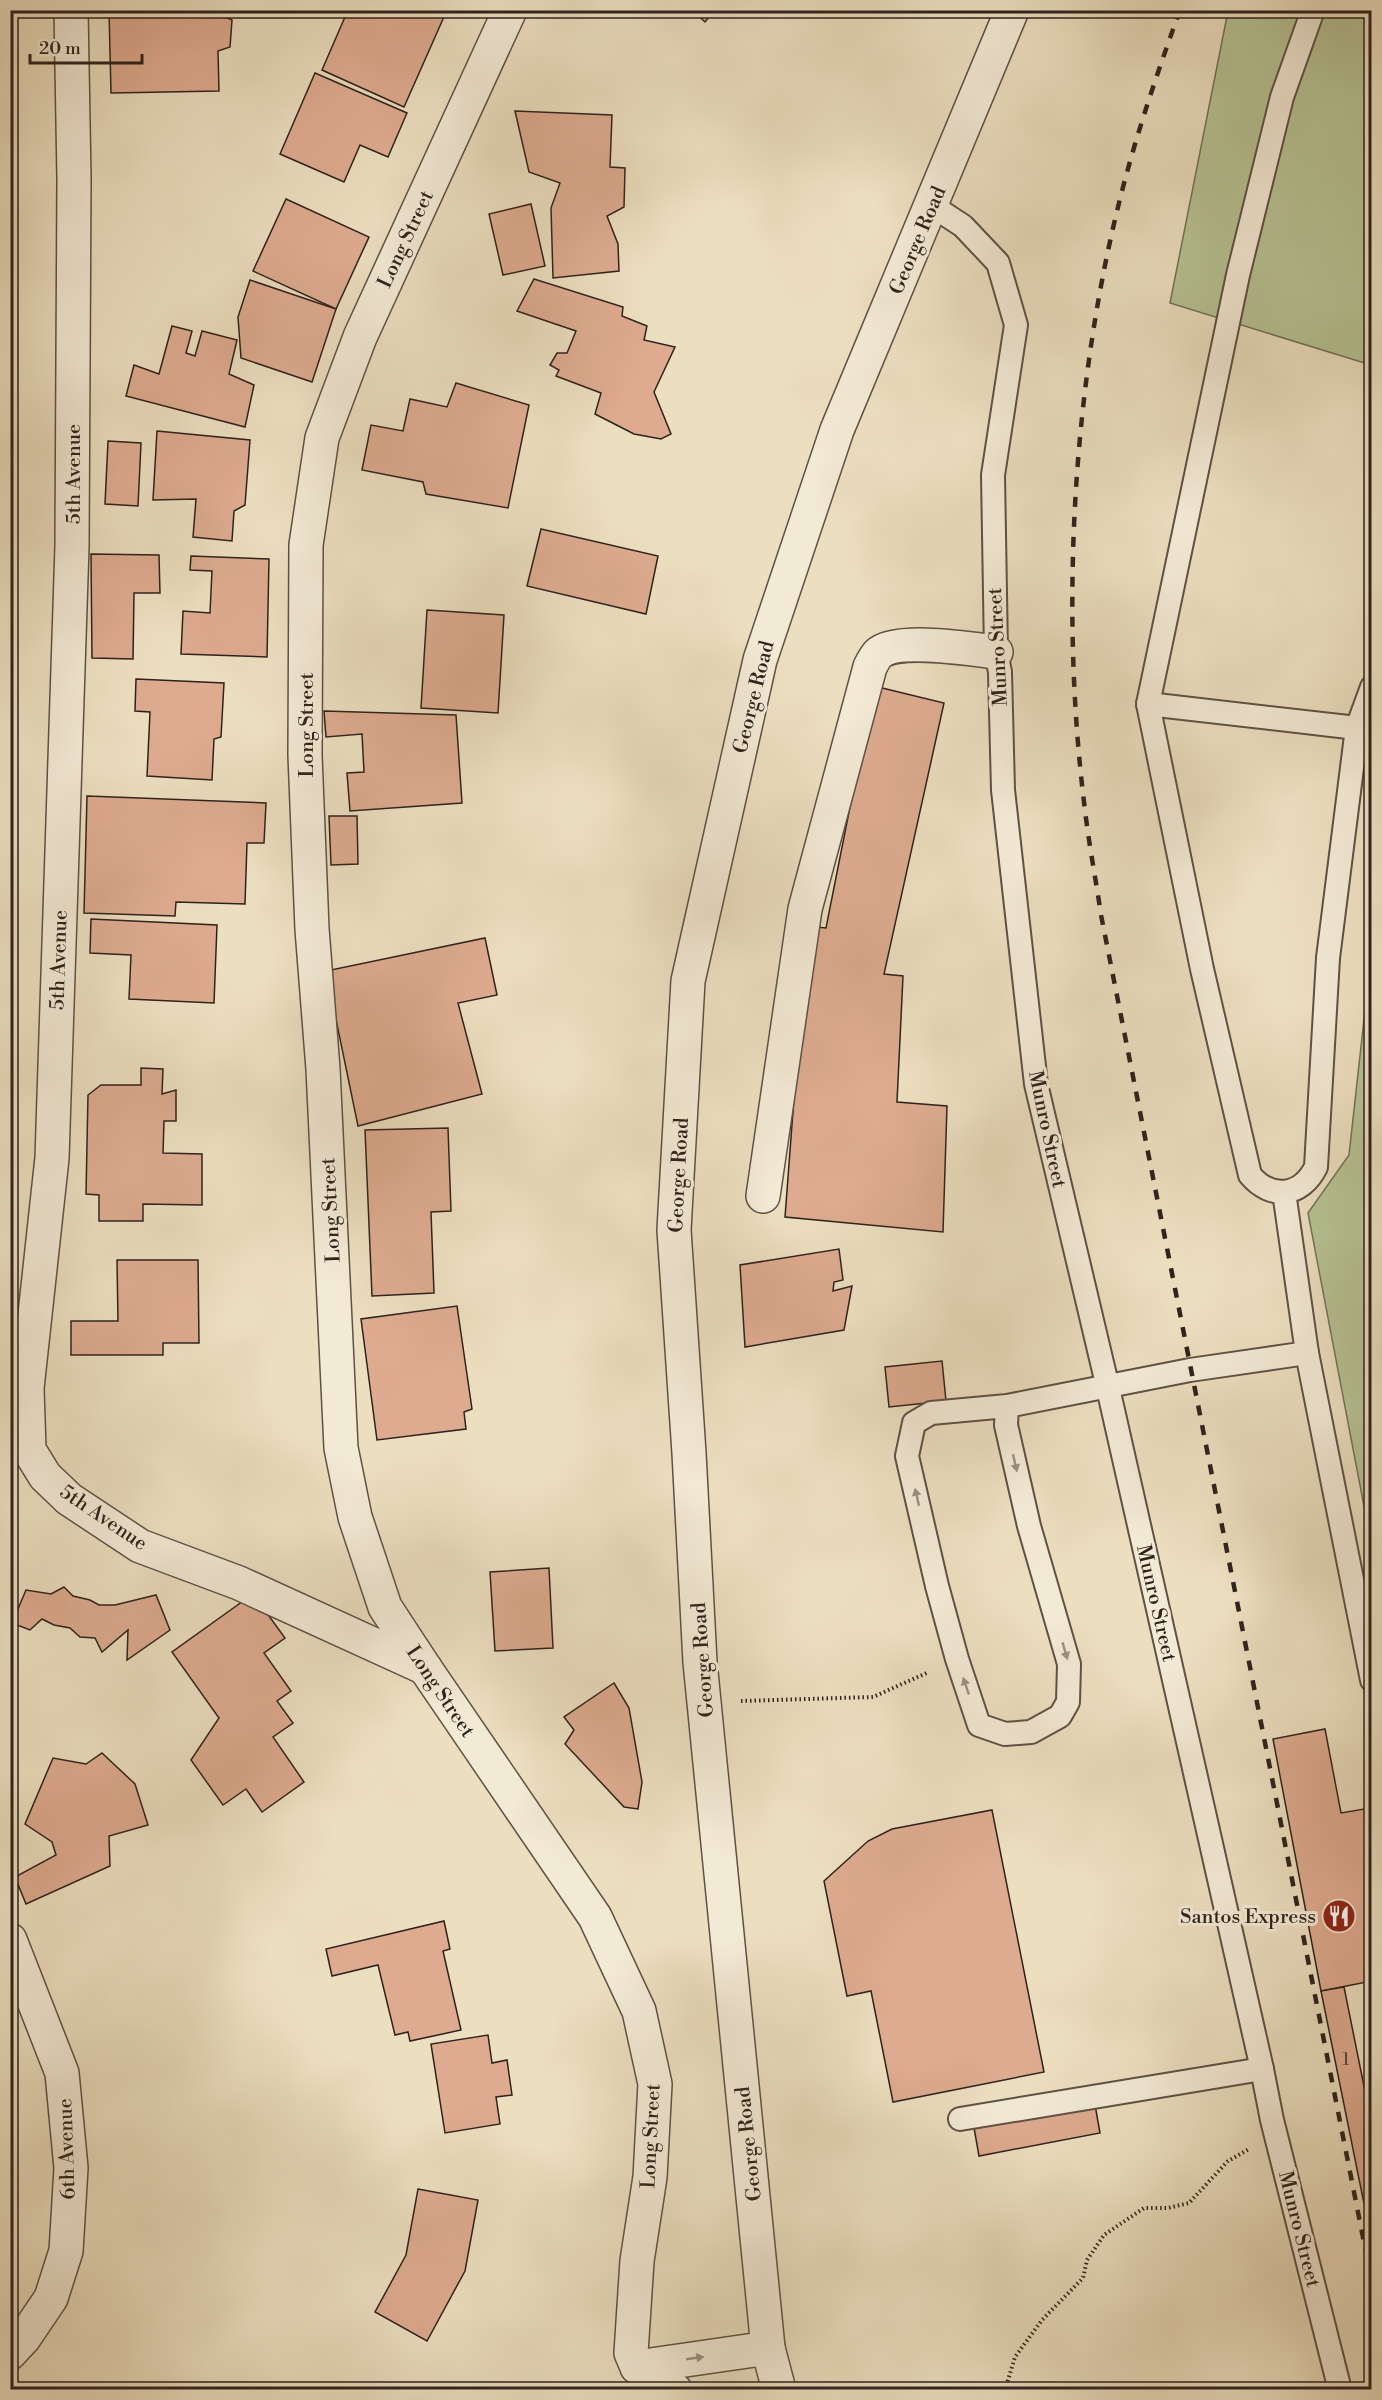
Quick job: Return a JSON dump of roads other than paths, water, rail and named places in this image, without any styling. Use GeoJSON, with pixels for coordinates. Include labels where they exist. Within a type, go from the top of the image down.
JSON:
{"type":"FeatureCollection","features":[{"type":"Feature","properties":{"kind":"street","name":"5th Avenue"},"geometry":{"type":"LineString","coordinates":[[71,10],[74,179],[72,546],[52,1158],[27,1388],[29,1450],[45,1476],[69,1498],[140,1546],[239,1584],[424,1668]]}},
{"type":"Feature","properties":{"kind":"street","name":"Long Street"},"geometry":{"type":"LineString","coordinates":[[510,10],[355,348],[322,438],[306,545],[305,755],[312,929],[323,1069],[341,1448],[356,1517],[385,1607],[424,1668],[595,1917],[639,2011],[655,2084],[650,2176],[637,2261],[630,2339],[631,2353],[637,2367]]}},
{"type":"Feature","properties":{"kind":"street","name":"George Road"},"geometry":{"type":"LineString","coordinates":[[778,2390],[768,2348],[700,1662],[674,1230],[688,981],[760,660],[837,430],[1012,10]]}},
{"type":"Feature","properties":{"kind":"street"},"geometry":{"type":"LineString","coordinates":[[763,1196],[805,909],[870,667],[878,653],[893,647],[908,645],[996,652]]}},
{"type":"Feature","properties":{"kind":"street","name":"6th Avenue"},"geometry":{"type":"LineString","coordinates":[[10,1940],[62,2073],[71,2168],[66,2251],[51,2298],[24,2338],[10,2353]]}},
{"type":"Feature","properties":{"kind":"street"},"geometry":{"type":"LineString","coordinates":[[637,2367],[768,2348]]}},
{"type":"Feature","properties":{"kind":"street"},"geometry":{"type":"LineString","coordinates":[[637,2367],[675,2390]]}},
{"type":"Feature","properties":{"kind":"lane"},"geometry":{"type":"LineString","coordinates":[[1313,10],[1282,97],[1238,275],[1148,704],[1203,969],[1250,1174],[1258,1184],[1270,1191],[1284,1192],[1300,1187],[1310,1178],[1316,1167],[1328,958],[1357,728],[1371,687]]}},
{"type":"Feature","properties":{"kind":"lane","name":"Munro Street"},"geometry":{"type":"LineString","coordinates":[[931,204],[963,226],[998,263],[1016,325],[993,476],[996,652],[1000,672],[1003,790],[1036,1084],[1108,1388],[1272,2120],[1340,2390]]}},
{"type":"Feature","properties":{"kind":"lane"},"geometry":{"type":"LineString","coordinates":[[1148,704],[1357,728]]}},
{"type":"Feature","properties":{"kind":"lane"},"geometry":{"type":"LineString","coordinates":[[1284,1192],[1307,1353],[1371,1680]]}},
{"type":"Feature","properties":{"kind":"lane"},"geometry":{"type":"LineString","coordinates":[[1007,1406],[1006,1425],[1029,1526],[1069,1664],[1068,1702],[1060,1716],[1031,1732],[1005,1734],[979,1725],[957,1659],[937,1586],[907,1456],[914,1423],[931,1413],[1007,1406],[1108,1388],[1190,1370],[1307,1353]]}},
{"type":"Feature","properties":{"kind":"lane"},"geometry":{"type":"LineString","coordinates":[[960,2119],[1262,2068]]}},
{"type":"Feature","properties":{"kind":"railway"},"geometry":{"type":"LineString","coordinates":[[1180,10],[1127,171],[1104,269],[1091,345],[1081,422],[1072,580],[1077,735],[1101,915],[1372,2283]]}},
{"type":"Feature","properties":{"kind":"place","name":"Santos Express"},"geometry":{"type":"Point","coordinates":[1339,1916]}}]}
